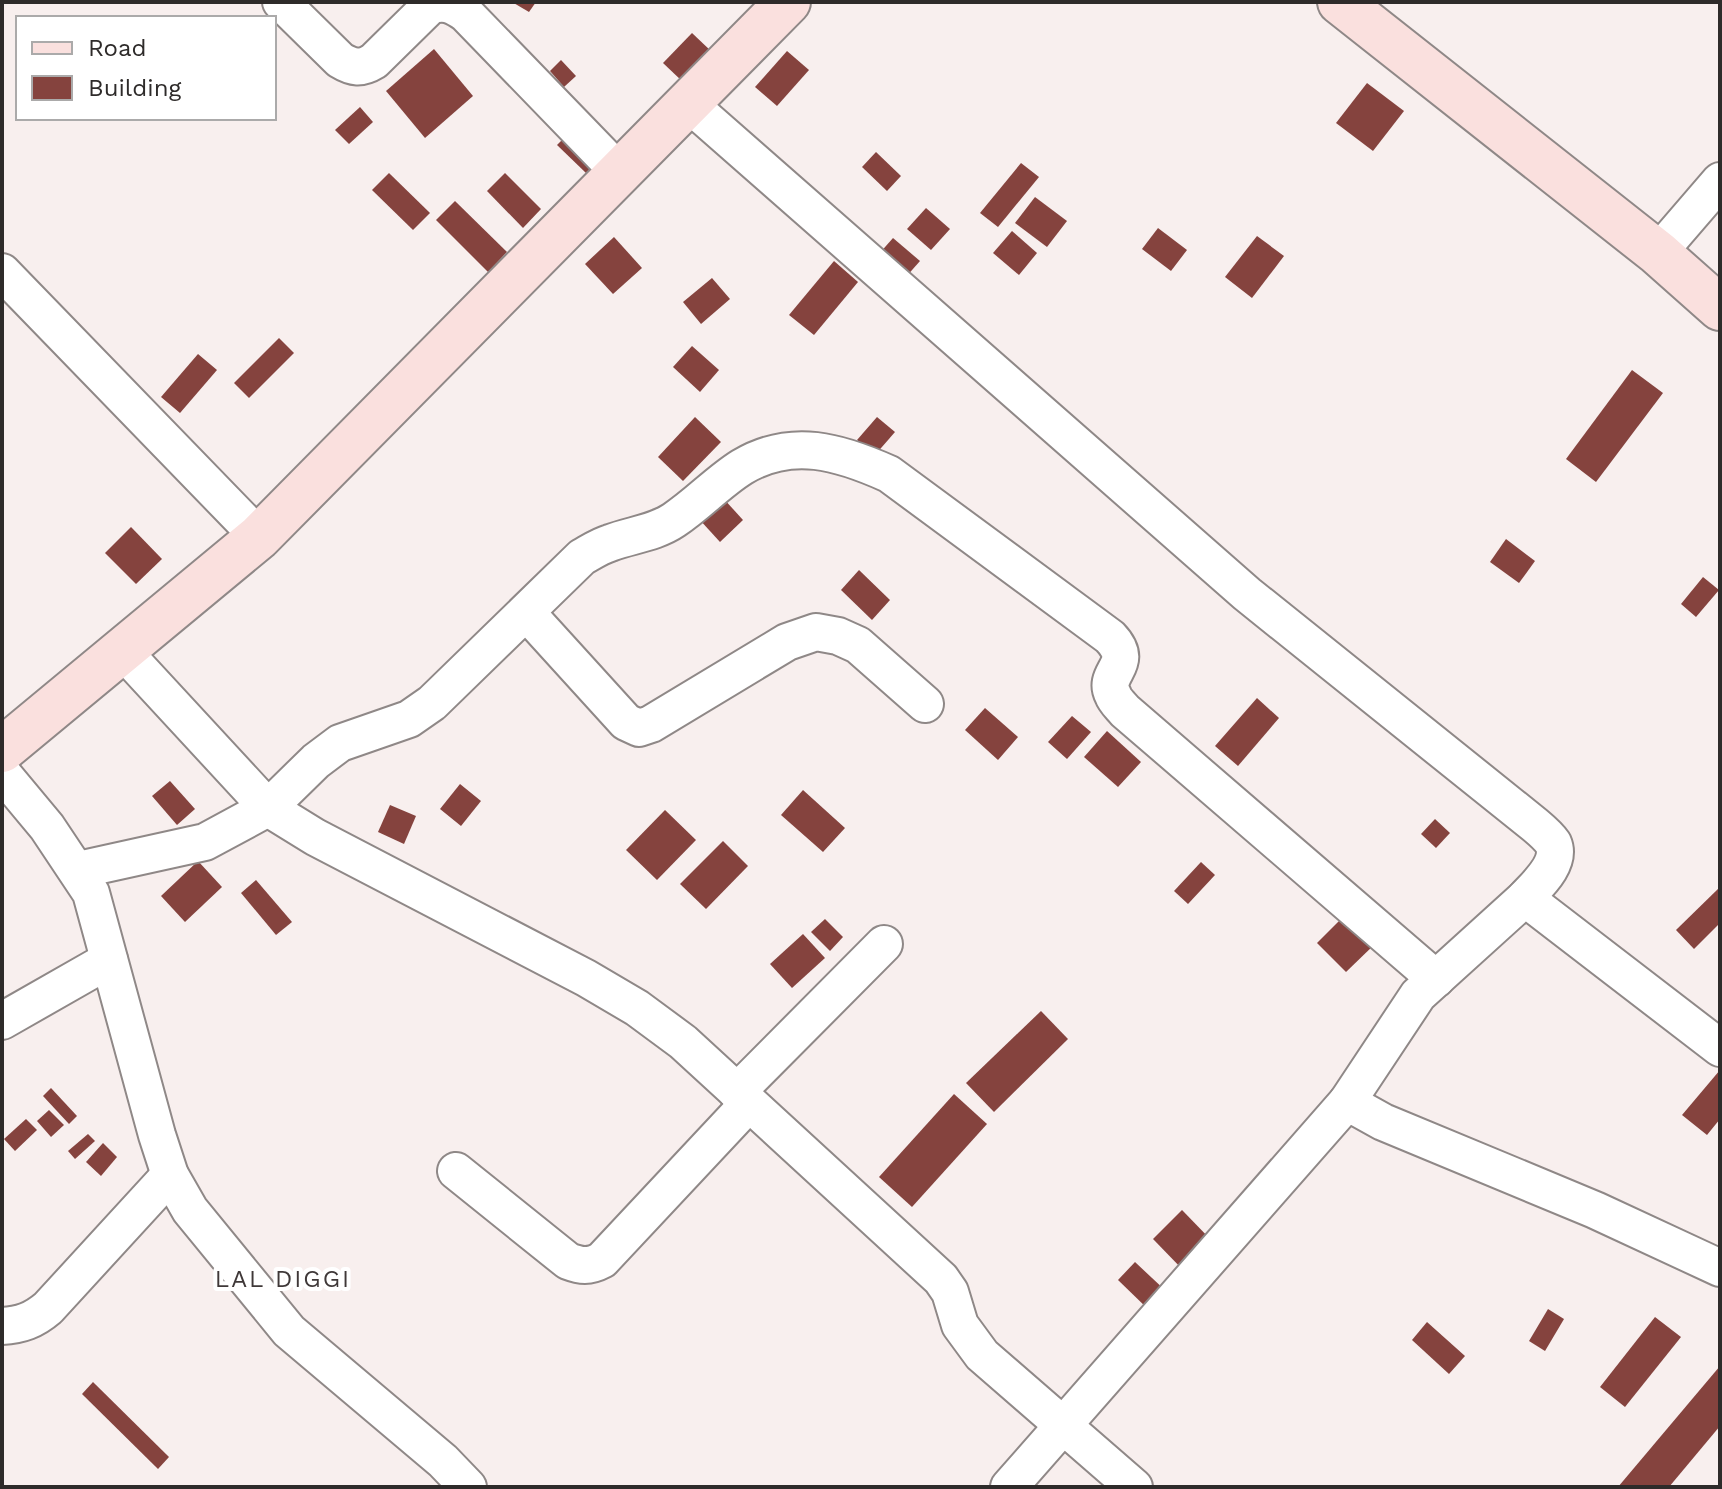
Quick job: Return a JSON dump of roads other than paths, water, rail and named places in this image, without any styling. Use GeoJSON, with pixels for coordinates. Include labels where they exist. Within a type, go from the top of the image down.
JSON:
{"type":"FeatureCollection","features":[{"type":"Feature","properties":{"kind":"street"},"geometry":{"type":"LineString","coordinates":[[281,2],[340,60],[350,66],[363,67],[374,61],[430,6],[442,2],[453,5],[466,14],[620,173]]}},
{"type":"Feature","properties":{"kind":"street"},"geometry":{"type":"LineString","coordinates":[[2,750],[259,537],[788,2]]}},
{"type":"Feature","properties":{"kind":"street"},"geometry":{"type":"LineString","coordinates":[[1340,2],[1658,253],[1720,308]]}},
{"type":"Feature","properties":{"kind":"street"},"geometry":{"type":"LineString","coordinates":[[689,104],[1247,594],[1535,825],[1552,842],[1555,853],[1550,869],[1525,898],[1418,995],[1347,1102],[1009,1487]]}},
{"type":"Feature","properties":{"kind":"street"},"geometry":{"type":"LineString","coordinates":[[1658,253],[1720,181]]}},
{"type":"Feature","properties":{"kind":"street"},"geometry":{"type":"LineString","coordinates":[[2,272],[259,537]]}},
{"type":"Feature","properties":{"kind":"street"},"geometry":{"type":"LineString","coordinates":[[78,870],[205,842],[268,808],[316,761],[340,743],[409,719],[432,703],[582,557],[607,544],[672,521],[741,467],[774,451],[809,450],[854,458],[889,474],[1110,637],[1120,647],[1122,660],[1111,682],[1112,694],[1125,711],[1436,979]]}},
{"type":"Feature","properties":{"kind":"street"},"geometry":{"type":"LineString","coordinates":[[526,612],[626,722],[639,728],[651,724],[787,642],[816,632],[838,636],[858,645],[925,704]]}},
{"type":"Feature","properties":{"kind":"street"},"geometry":{"type":"LineString","coordinates":[[122,650],[268,808],[315,837],[586,978],[637,1008],[683,1042],[941,1279],[950,1292],[960,1325],[982,1355],[1134,1487]]}},
{"type":"Feature","properties":{"kind":"street"},"geometry":{"type":"LineString","coordinates":[[2,773],[47,827],[91,893],[170,1175],[190,1210],[289,1331],[443,1461],[468,1487]]}},
{"type":"Feature","properties":{"kind":"street"},"geometry":{"type":"LineString","coordinates":[[1525,898],[1720,1048]]}},
{"type":"Feature","properties":{"kind":"street"},"geometry":{"type":"LineString","coordinates":[[456,1171],[568,1261],[580,1266],[593,1265],[602,1260],[743,1097],[884,944]]}},
{"type":"Feature","properties":{"kind":"street"},"geometry":{"type":"LineString","coordinates":[[2,1021],[109,960]]}},
{"type":"Feature","properties":{"kind":"street"},"geometry":{"type":"LineString","coordinates":[[1347,1102],[1383,1122],[1595,1210],[1720,1268]]}},
{"type":"Feature","properties":{"kind":"street"},"geometry":{"type":"LineString","coordinates":[[2,1326],[35,1319],[48,1308],[170,1175]]}},
{"type":"Feature","properties":{"kind":"district","name":"LAL DIGGI"},"geometry":{"type":"Point","coordinates":[283,1279]}}]}
